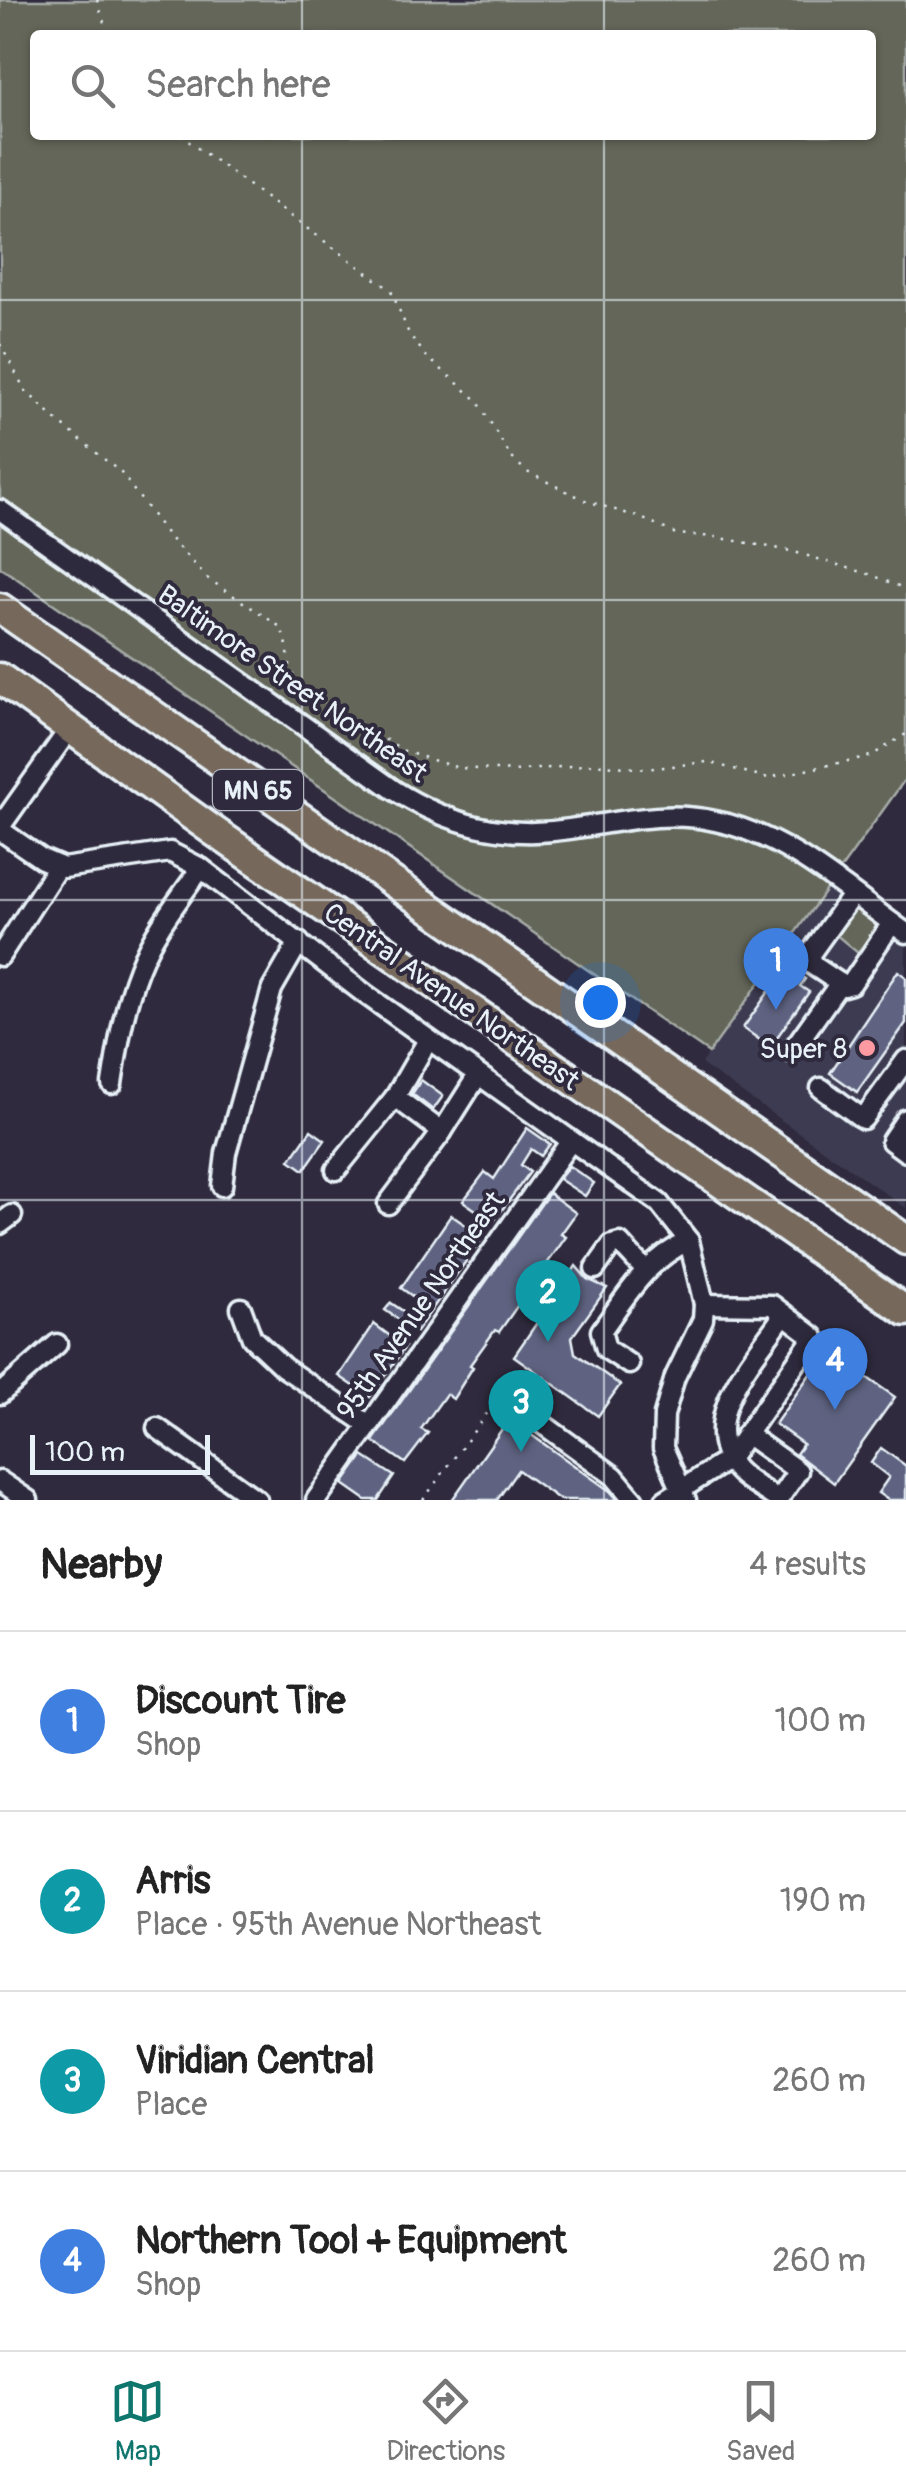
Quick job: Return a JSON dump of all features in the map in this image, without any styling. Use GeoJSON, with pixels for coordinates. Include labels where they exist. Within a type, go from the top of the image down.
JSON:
{"type":"FeatureCollection","features":[{"type":"Feature","properties":{"kind":"highway","name":"MN 65"},"geometry":{"type":"LineString","coordinates":[[0,608],[906,1240]]}},
{"type":"Feature","properties":{"kind":"highway","name":"Central Avenue Northeast"},"geometry":{"type":"LineString","coordinates":[[0,678],[215,832],[906,1311]]}},
{"type":"Feature","properties":{"kind":"street","name":"Baltimore Street Northeast"},"geometry":{"type":"LineString","coordinates":[[0,510],[394,790],[430,810],[471,826],[510,833],[557,831],[652,816],[714,820],[770,840],[899,928]]}},
{"type":"Feature","properties":{"kind":"street"},"geometry":{"type":"LineString","coordinates":[[70,728],[0,828],[58,866],[81,868],[170,852],[201,868],[428,1040],[614,1169],[658,1203],[689,1241],[704,1319],[675,1377],[664,1414],[663,1448],[677,1497],[729,1459],[814,1337],[772,1305],[704,1304]]}},
{"type":"Feature","properties":{"kind":"street"},"geometry":{"type":"LineString","coordinates":[[0,956],[58,866]]}},
{"type":"Feature","properties":{"kind":"street"},"geometry":{"type":"LineString","coordinates":[[112,1084],[122,1018],[140,966],[174,904],[201,868]]}},
{"type":"Feature","properties":{"kind":"street"},"geometry":{"type":"LineString","coordinates":[[852,895],[810,954],[812,964],[840,984],[851,984],[899,928]]}},
{"type":"Feature","properties":{"kind":"street"},"geometry":{"type":"LineString","coordinates":[[222,1186],[226,1153],[272,989],[299,942]]}},
{"type":"Feature","properties":{"kind":"street"},"geometry":{"type":"LineString","coordinates":[[791,1052],[840,984]]}},
{"type":"Feature","properties":{"kind":"street"},"geometry":{"type":"LineString","coordinates":[[336,1170],[394,1097],[428,1040]]}},
{"type":"Feature","properties":{"kind":"street"},"geometry":{"type":"LineString","coordinates":[[820,1088],[863,1119],[906,1060]]}},
{"type":"Feature","properties":{"kind":"street"},"geometry":{"type":"LineString","coordinates":[[388,1204],[478,1076]]}},
{"type":"Feature","properties":{"kind":"street"},"geometry":{"type":"LineString","coordinates":[[394,1097],[442,1132]]}},
{"type":"Feature","properties":{"kind":"street"},"geometry":{"type":"LineString","coordinates":[[906,1118],[890,1141],[906,1152]]}},
{"type":"Feature","properties":{"kind":"street","name":"95th Avenue Northeast"},"geometry":{"type":"LineString","coordinates":[[316,1500],[570,1142]]}},
{"type":"Feature","properties":{"kind":"street"},"geometry":{"type":"LineString","coordinates":[[629,1364],[606,1349],[602,1331],[645,1270],[670,1249],[689,1241]]}},
{"type":"Feature","properties":{"kind":"street"},"geometry":{"type":"LineString","coordinates":[[595,1269],[612,1245],[620,1242],[645,1270]]}},
{"type":"Feature","properties":{"kind":"street"},"geometry":{"type":"LineString","coordinates":[[241,1308],[252,1338],[283,1367],[369,1425]]}},
{"type":"Feature","properties":{"kind":"street"},"geometry":{"type":"LineString","coordinates":[[746,1434],[798,1470],[778,1500],[735,1470],[722,1439],[722,1420],[730,1395],[784,1314]]}},
{"type":"Feature","properties":{"kind":"street"},"geometry":{"type":"LineString","coordinates":[[0,1394],[18,1374],[57,1344]]}},
{"type":"Feature","properties":{"kind":"street"},"geometry":{"type":"LineString","coordinates":[[514,1404],[614,1476],[634,1500]]}},
{"type":"Feature","properties":{"kind":"street"},"geometry":{"type":"LineString","coordinates":[[157,1428],[258,1500]]}},
{"type":"Feature","properties":{"kind":"street"},"geometry":{"type":"LineString","coordinates":[[0,1481],[28,1500]]}},
{"type":"Feature","properties":{"kind":"path"},"geometry":{"type":"LineString","coordinates":[[97,0],[106,30]]}},
{"type":"Feature","properties":{"kind":"path"},"geometry":{"type":"LineString","coordinates":[[187,140],[391,290],[408,334],[427,357],[477,400],[512,457],[527,472],[587,501],[676,534],[791,551],[906,589]]}},
{"type":"Feature","properties":{"kind":"path"},"geometry":{"type":"LineString","coordinates":[[0,344],[25,390],[121,474],[168,536],[207,578],[279,626],[292,671],[302,688],[406,752],[460,768],[515,771],[594,764],[646,769],[707,762],[768,778],[871,756],[906,734]]}},
{"type":"Feature","properties":{"kind":"path"},"geometry":{"type":"LineString","coordinates":[[423,1500],[491,1408],[506,1401],[514,1404]]}},
{"type":"Feature","properties":{"kind":"shaded area"},"geometry":{"type":"Polygon","coordinates":[[[828,887],[906,941],[906,1208],[701,1064],[828,887]]]}},
{"type":"Feature","properties":{"kind":"green space"},"geometry":{"type":"Polygon","coordinates":[[[0,0],[906,0],[906,778],[709,1053],[0,567],[0,0]]]}},
{"type":"Feature","properties":{"kind":"green space"},"geometry":{"type":"Polygon","coordinates":[[[859,909],[873,919],[876,928],[859,954],[834,933],[849,912],[859,909]]]}},
{"type":"Feature","properties":{"kind":"building"},"geometry":{"type":"Polygon","coordinates":[[[787,966],[805,979],[800,986],[809,992],[770,1047],[743,1028],[787,966]]]}},
{"type":"Feature","properties":{"kind":"building","name":"Super 8"},"geometry":{"type":"Polygon","coordinates":[[[898,971],[906,977],[906,1023],[857,1092],[830,1073],[898,971]]]}},
{"type":"Feature","properties":{"kind":"building"},"geometry":{"type":"Polygon","coordinates":[[[421,1080],[443,1096],[433,1110],[412,1094],[421,1080]]]}},
{"type":"Feature","properties":{"kind":"building"},"geometry":{"type":"Polygon","coordinates":[[[527,1128],[550,1144],[541,1156],[531,1149],[521,1165],[530,1172],[493,1222],[463,1201],[485,1172],[494,1179],[527,1128]]]}},
{"type":"Feature","properties":{"kind":"building"},"geometry":{"type":"Polygon","coordinates":[[[311,1130],[325,1140],[304,1170],[290,1160],[311,1130]]]}},
{"type":"Feature","properties":{"kind":"building"},"geometry":{"type":"Polygon","coordinates":[[[569,1166],[594,1183],[585,1196],[559,1179],[569,1166]]]}},
{"type":"Feature","properties":{"kind":"building"},"geometry":{"type":"Polygon","coordinates":[[[549,1193],[576,1213],[561,1234],[566,1237],[499,1332],[495,1330],[470,1365],[473,1367],[453,1399],[446,1394],[421,1429],[428,1433],[405,1463],[373,1441],[549,1193]]]}},
{"type":"Feature","properties":{"kind":"building"},"geometry":{"type":"Polygon","coordinates":[[[451,1215],[483,1237],[416,1332],[385,1310],[391,1303],[409,1315],[419,1301],[401,1288],[451,1215]]]}},
{"type":"Feature","properties":{"kind":"building"},"geometry":{"type":"Polygon","coordinates":[[[576,1266],[587,1279],[607,1288],[572,1337],[575,1353],[620,1385],[598,1416],[514,1356],[576,1266]]]}},
{"type":"Feature","properties":{"kind":"building"},"geometry":{"type":"Polygon","coordinates":[[[374,1324],[405,1347],[370,1397],[339,1376],[374,1324]]]}},
{"type":"Feature","properties":{"kind":"building"},"geometry":{"type":"Polygon","coordinates":[[[827,1350],[895,1397],[834,1483],[796,1454],[803,1444],[775,1424],[827,1350]]]}},
{"type":"Feature","properties":{"kind":"building"},"geometry":{"type":"Polygon","coordinates":[[[509,1419],[618,1500],[560,1500],[518,1470],[497,1500],[452,1500],[509,1419]]]}},
{"type":"Feature","properties":{"kind":"building"},"geometry":{"type":"Polygon","coordinates":[[[881,1448],[906,1466],[906,1500],[888,1500],[878,1493],[889,1477],[871,1463],[881,1448]]]}},
{"type":"Feature","properties":{"kind":"building"},"geometry":{"type":"Polygon","coordinates":[[[363,1456],[394,1476],[378,1500],[366,1500],[343,1484],[363,1456]]]}},
{"type":"Feature","properties":{"kind":"place","name":"Discount Tire"},"geometry":{"type":"Point","coordinates":[776,1010]}},
{"type":"Feature","properties":{"kind":"place","name":"Super 8"},"geometry":{"type":"Point","coordinates":[867,1048]}},
{"type":"Feature","properties":{"kind":"place","name":"Arris"},"geometry":{"type":"Point","coordinates":[548,1342]}},
{"type":"Feature","properties":{"kind":"place","name":"Northern Tool + Equipment"},"geometry":{"type":"Point","coordinates":[835,1410]}},
{"type":"Feature","properties":{"kind":"place","name":"Viridian Central"},"geometry":{"type":"Point","coordinates":[521,1452]}}]}
